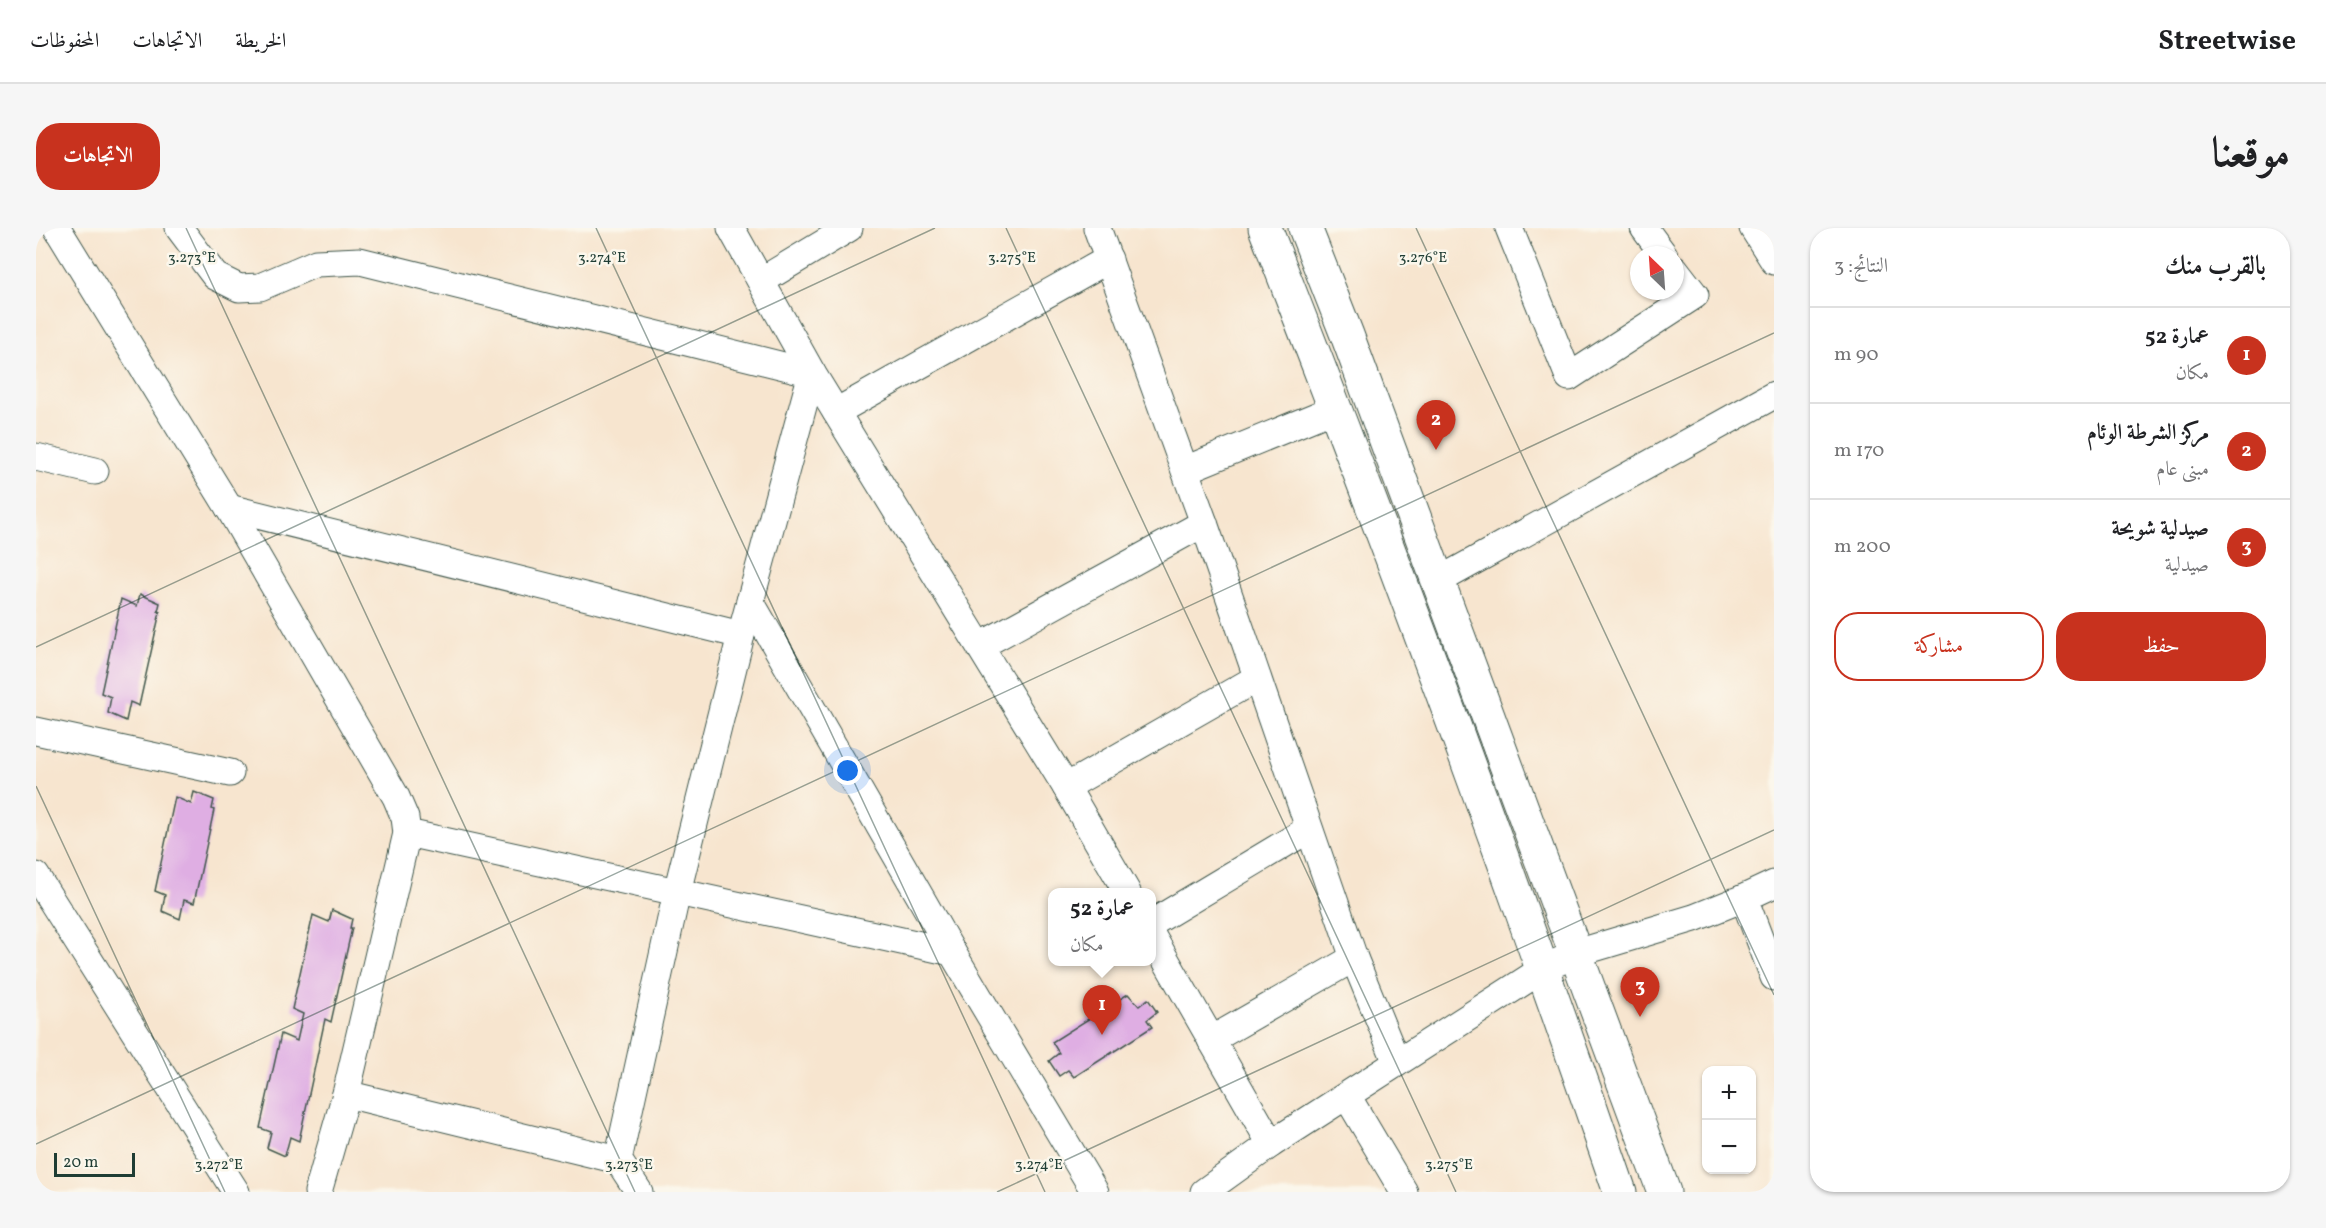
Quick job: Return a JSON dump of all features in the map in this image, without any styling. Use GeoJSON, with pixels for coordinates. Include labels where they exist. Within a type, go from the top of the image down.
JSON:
{"type":"FeatureCollection","features":[{"type":"Feature","properties":{"kind":"main road"},"geometry":{"type":"LineString","coordinates":[[1265,228],[1336,408],[1544,969],[1620,1192]]}},
{"type":"Feature","properties":{"kind":"main road"},"geometry":{"type":"LineString","coordinates":[[1305,228],[1577,953],[1664,1192]]}},
{"type":"Feature","properties":{"kind":"street"},"geometry":{"type":"LineString","coordinates":[[57,228],[229,508],[396,797],[405,818],[407,832],[346,1094],[318,1192]]}},
{"type":"Feature","properties":{"kind":"street"},"geometry":{"type":"LineString","coordinates":[[179,228],[215,276],[239,288],[260,287],[316,263],[360,261],[812,373]]}},
{"type":"Feature","properties":{"kind":"street"},"geometry":{"type":"LineString","coordinates":[[731,228],[812,373],[1066,787],[1125,888]]}},
{"type":"Feature","properties":{"kind":"street"},"geometry":{"type":"LineString","coordinates":[[761,281],[849,228]]}},
{"type":"Feature","properties":{"kind":"street"},"geometry":{"type":"LineString","coordinates":[[1097,228],[1204,523],[1354,958],[1397,1063]]}},
{"type":"Feature","properties":{"kind":"street"},"geometry":{"type":"LineString","coordinates":[[1509,228],[1569,377],[1695,295],[1684,281]]}},
{"type":"Feature","properties":{"kind":"street"},"geometry":{"type":"LineString","coordinates":[[1644,228],[1657,246]]}},
{"type":"Feature","properties":{"kind":"street"},"geometry":{"type":"LineString","coordinates":[[1753,228],[1774,261]]}},
{"type":"Feature","properties":{"kind":"street"},"geometry":{"type":"LineString","coordinates":[[836,412],[1108,259]]}},
{"type":"Feature","properties":{"kind":"street"},"geometry":{"type":"LineString","coordinates":[[618,1160],[677,892],[741,635],[812,373]]}},
{"type":"Feature","properties":{"kind":"street"},"geometry":{"type":"LineString","coordinates":[[1438,580],[1774,395]]}},
{"type":"Feature","properties":{"kind":"street"},"geometry":{"type":"LineString","coordinates":[[1185,470],[1336,408]]}},
{"type":"Feature","properties":{"kind":"street"},"geometry":{"type":"LineString","coordinates":[[36,457],[95,471]]}},
{"type":"Feature","properties":{"kind":"street"},"geometry":{"type":"LineString","coordinates":[[229,508],[741,635]]}},
{"type":"Feature","properties":{"kind":"street"},"geometry":{"type":"LineString","coordinates":[[980,646],[1204,523]]}},
{"type":"Feature","properties":{"kind":"street"},"geometry":{"type":"LineString","coordinates":[[750,601],[952,952],[1095,1192]]}},
{"type":"Feature","properties":{"kind":"street"},"geometry":{"type":"LineString","coordinates":[[1066,787],[1257,678]]}},
{"type":"Feature","properties":{"kind":"street"},"geometry":{"type":"LineString","coordinates":[[36,731],[230,773]]}},
{"type":"Feature","properties":{"kind":"street"},"geometry":{"type":"LineString","coordinates":[[1156,920],[1309,829]]}},
{"type":"Feature","properties":{"kind":"street"},"geometry":{"type":"LineString","coordinates":[[407,832],[952,952]]}},
{"type":"Feature","properties":{"kind":"street"},"geometry":{"type":"LineString","coordinates":[[36,876],[236,1192]]}},
{"type":"Feature","properties":{"kind":"street"},"geometry":{"type":"LineString","coordinates":[[1204,1192],[1271,1144],[1544,969],[1577,953],[1694,918],[1774,884]]}},
{"type":"Feature","properties":{"kind":"street"},"geometry":{"type":"LineString","coordinates":[[1744,898],[1774,977]]}},
{"type":"Feature","properties":{"kind":"street"},"geometry":{"type":"LineString","coordinates":[[1156,943],[1271,1144]]}},
{"type":"Feature","properties":{"kind":"street"},"geometry":{"type":"LineString","coordinates":[[1211,1040],[1354,958]]}},
{"type":"Feature","properties":{"kind":"street"},"geometry":{"type":"LineString","coordinates":[[346,1094],[618,1160],[639,1192]]}},
{"type":"Feature","properties":{"kind":"street"},"geometry":{"type":"LineString","coordinates":[[1347,1096],[1404,1192]]}},
{"type":"Feature","properties":{"kind":"building"},"geometry":{"type":"Polygon","coordinates":[[[140,594],[160,603],[158,611],[160,612],[139,706],[130,702],[126,721],[108,713],[111,697],[101,693],[121,599],[137,606],[140,594]]]}},
{"type":"Feature","properties":{"kind":"building"},"geometry":{"type":"Polygon","coordinates":[[[194,792],[214,800],[212,809],[214,810],[194,903],[184,900],[180,919],[162,911],[165,895],[155,891],[175,797],[191,804],[194,792]]]}},
{"type":"Feature","properties":{"kind":"building"},"geometry":{"type":"Polygon","coordinates":[[[332,910],[352,919],[350,928],[352,928],[331,1022],[325,1019],[299,1141],[290,1137],[285,1156],[267,1148],[271,1132],[260,1128],[281,1034],[297,1041],[303,1014],[292,1009],[313,915],[329,922],[332,910]]]}},
{"type":"Feature","properties":{"kind":"building"},"geometry":{"type":"Polygon","coordinates":[[[1128,994],[1139,1006],[1148,999],[1157,1012],[1147,1020],[1152,1027],[1074,1077],[1068,1070],[1059,1076],[1049,1061],[1059,1053],[1052,1042],[1128,994]]]}},
{"type":"Feature","properties":{"kind":"place","name":"مركز الشرطة الوئام"},"geometry":{"type":"Point","coordinates":[1436,450]}},
{"type":"Feature","properties":{"kind":"place","name":"صيدلية شويحة"},"geometry":{"type":"Point","coordinates":[1640,1017]}},
{"type":"Feature","properties":{"kind":"place","name":"عمارة 52"},"geometry":{"type":"Point","coordinates":[1102,1035]}}]}
